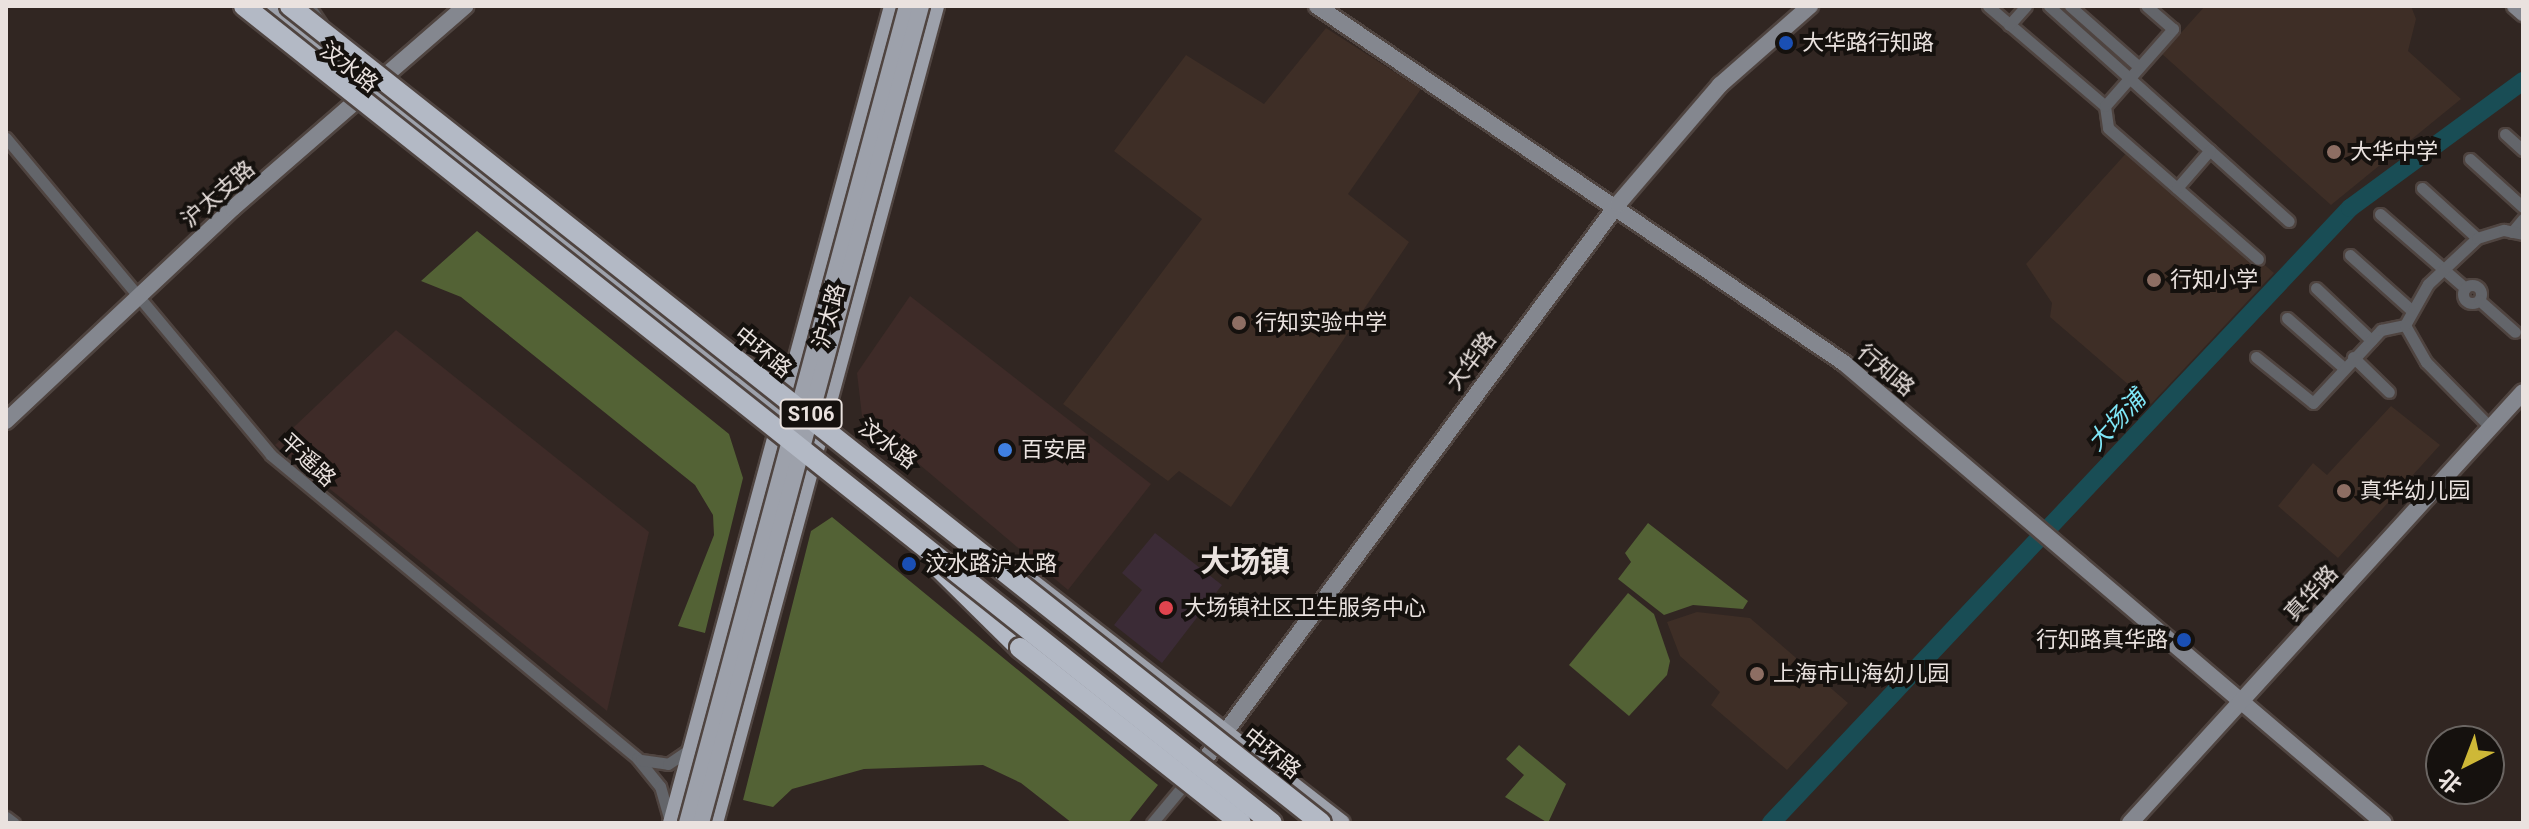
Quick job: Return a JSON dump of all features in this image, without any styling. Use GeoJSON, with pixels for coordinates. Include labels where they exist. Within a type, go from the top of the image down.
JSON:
{"type":"FeatureCollection","features":[{"type":"Feature","properties":{"kind":"highway"},"geometry":{"type":"LineString","coordinates":[[244,6],[1272,823]]}},
{"type":"Feature","properties":{"kind":"highway","name":"中环路"},"geometry":{"type":"LineString","coordinates":[[290,6],[1321,823]]}},
{"type":"Feature","properties":{"kind":"highway"},"geometry":{"type":"LineString","coordinates":[[929,557],[1020,648],[1241,823]]}},
{"type":"Feature","properties":{"kind":"main road","name":"汶水路"},"geometry":{"type":"LineString","coordinates":[[236,6],[373,90],[668,320],[780,414]]}},
{"type":"Feature","properties":{"kind":"main road","name":"汶水路"},"geometry":{"type":"LineString","coordinates":[[251,6],[572,223],[640,277],[780,414],[810,462],[1261,823]]}},
{"type":"Feature","properties":{"kind":"main road","name":"汶水路"},"geometry":{"type":"LineString","coordinates":[[268,6],[780,414],[824,423],[1227,731],[1342,823]]}},
{"type":"Feature","properties":{"kind":"main road","name":"汶水路"},"geometry":{"type":"LineString","coordinates":[[298,6],[321,24],[373,90]]}},
{"type":"Feature","properties":{"kind":"main road","name":"沪太路"},"geometry":{"type":"LineString","coordinates":[[670,823],[892,6]]}},
{"type":"Feature","properties":{"kind":"main road","name":"沪太路"},"geometry":{"type":"LineString","coordinates":[[687,823],[907,6]]}},
{"type":"Feature","properties":{"kind":"main road","name":"沪太路"},"geometry":{"type":"LineString","coordinates":[[701,823],[921,6]]}},
{"type":"Feature","properties":{"kind":"main road","name":"沪太路"},"geometry":{"type":"LineString","coordinates":[[715,823],[810,462],[824,423],[936,6]]}},
{"type":"Feature","properties":{"kind":"main road"},"geometry":{"type":"LineString","coordinates":[[529,210],[572,223]]}},
{"type":"Feature","properties":{"kind":"main road"},"geometry":{"type":"LineString","coordinates":[[640,277],[668,320]]}},
{"type":"Feature","properties":{"kind":"street"},"geometry":{"type":"LineString","coordinates":[[309,6],[321,24]]}},
{"type":"Feature","properties":{"kind":"street","name":"沪太支路"},"geometry":{"type":"LineString","coordinates":[[6,421],[136,297],[465,6]]}},
{"type":"Feature","properties":{"kind":"street","name":"行知路"},"geometry":{"type":"LineString","coordinates":[[1317,6],[1618,204],[1844,363],[2384,823]]}},
{"type":"Feature","properties":{"kind":"street","name":"大华路"},"geometry":{"type":"LineString","coordinates":[[1197,770],[1618,204],[1720,85],[1810,6]]}},
{"type":"Feature","properties":{"kind":"street"},"geometry":{"type":"LineString","coordinates":[[1988,6],[2105,106],[2108,128],[2258,259]]}},
{"type":"Feature","properties":{"kind":"street"},"geometry":{"type":"LineString","coordinates":[[2009,25],[2026,6]]}},
{"type":"Feature","properties":{"kind":"street"},"geometry":{"type":"LineString","coordinates":[[2049,6],[2289,221]]}},
{"type":"Feature","properties":{"kind":"street"},"geometry":{"type":"LineString","coordinates":[[2070,6],[2139,67]]}},
{"type":"Feature","properties":{"kind":"street"},"geometry":{"type":"LineString","coordinates":[[2105,106],[2173,29],[2147,6]]}},
{"type":"Feature","properties":{"kind":"street"},"geometry":{"type":"LineString","coordinates":[[2515,6],[2523,13]]}},
{"type":"Feature","properties":{"kind":"street"},"geometry":{"type":"LineString","coordinates":[[2505,134],[2523,150]]}},
{"type":"Feature","properties":{"kind":"street","name":"平遥路"},"geometry":{"type":"LineString","coordinates":[[6,138],[136,297],[297,479],[637,758],[660,786],[670,823]]}},
{"type":"Feature","properties":{"kind":"street"},"geometry":{"type":"LineString","coordinates":[[2177,188],[2210,150]]}},
{"type":"Feature","properties":{"kind":"street"},"geometry":{"type":"LineString","coordinates":[[2470,159],[2523,207]]}},
{"type":"Feature","properties":{"kind":"street"},"geometry":{"type":"LineString","coordinates":[[2422,188],[2477,238]]}},
{"type":"Feature","properties":{"kind":"street"},"geometry":{"type":"LineString","coordinates":[[2380,214],[2465,288],[2479,287],[2479,300],[2515,332]]}},
{"type":"Feature","properties":{"kind":"street"},"geometry":{"type":"LineString","coordinates":[[2489,426],[2426,362],[2405,325],[2410,309],[2442,268],[2477,238],[2518,233],[2523,219]]}},
{"type":"Feature","properties":{"kind":"street"},"geometry":{"type":"LineString","coordinates":[[2350,255],[2410,309]]}},
{"type":"Feature","properties":{"kind":"street"},"geometry":{"type":"LineString","coordinates":[[2316,288],[2371,340]]}},
{"type":"Feature","properties":{"kind":"street"},"geometry":{"type":"LineString","coordinates":[[2287,318],[2344,368]]}},
{"type":"Feature","properties":{"kind":"street"},"geometry":{"type":"LineString","coordinates":[[2256,357],[2313,403],[2371,340],[2405,325]]}},
{"type":"Feature","properties":{"kind":"street"},"geometry":{"type":"LineString","coordinates":[[2353,357],[2389,392]]}},
{"type":"Feature","properties":{"kind":"street","name":"真华路"},"geometry":{"type":"LineString","coordinates":[[2130,823],[2523,392]]}},
{"type":"Feature","properties":{"kind":"street"},"geometry":{"type":"LineString","coordinates":[[637,758],[663,765],[691,748]]}},
{"type":"Feature","properties":{"kind":"street"},"geometry":{"type":"LineString","coordinates":[[1152,823],[1197,770]]}},
{"type":"Feature","properties":{"kind":"street"},"geometry":{"type":"LineString","coordinates":[[6,817],[14,823]]}},
{"type":"Feature","properties":{"kind":"shaded area","name":"大华中学"},"geometry":{"type":"Polygon","coordinates":[[[2205,6],[2411,6],[2416,19],[2408,51],[2461,99],[2331,205],[2162,54],[2205,6]]]}},
{"type":"Feature","properties":{"kind":"shaded area","name":"行知实验中学"},"geometry":{"type":"Polygon","coordinates":[[[1326,28],[1421,89],[1348,194],[1409,242],[1231,507],[1179,471],[1168,481],[1063,404],[1202,219],[1114,151],[1186,55],[1264,104],[1326,28]]]}},
{"type":"Feature","properties":{"kind":"shaded area","name":"行知小学"},"geometry":{"type":"Polygon","coordinates":[[[2130,149],[2274,273],[2151,404],[2050,317],[2052,303],[2026,264],[2130,149]]]}},
{"type":"Feature","properties":{"kind":"shaded area","name":"百安居"},"geometry":{"type":"Polygon","coordinates":[[[910,296],[1151,484],[1068,590],[862,416],[857,373],[910,296]]]}},
{"type":"Feature","properties":{"kind":"shaded area"},"geometry":{"type":"Polygon","coordinates":[[[396,330],[649,532],[607,711],[275,445],[396,330]]]}},
{"type":"Feature","properties":{"kind":"shaded area","name":"真华幼儿园"},"geometry":{"type":"Polygon","coordinates":[[[2391,406],[2440,445],[2338,558],[2278,506],[2313,463],[2327,475],[2391,406]]]}},
{"type":"Feature","properties":{"kind":"shaded area","name":"大场镇社区卫生服务中心"},"geometry":{"type":"Polygon","coordinates":[[[1155,533],[1222,585],[1162,663],[1114,625],[1142,590],[1122,573],[1155,533]]]}},
{"type":"Feature","properties":{"kind":"shaded area","name":"上海市山海幼儿园"},"geometry":{"type":"Polygon","coordinates":[[[1697,612],[1750,618],[1848,703],[1787,770],[1711,705],[1720,692],[1680,656],[1667,622],[1697,612]]]}},
{"type":"Feature","properties":{"kind":"green space"},"geometry":{"type":"Polygon","coordinates":[[[477,231],[729,434],[743,478],[705,633],[678,626],[714,535],[713,515],[695,485],[461,297],[421,281],[477,231]]]}},
{"type":"Feature","properties":{"kind":"green space"},"geometry":{"type":"Polygon","coordinates":[[[832,517],[1158,785],[1128,823],[1072,823],[1021,783],[983,765],[864,769],[792,789],[773,807],[743,800],[811,531],[832,517]]]}},
{"type":"Feature","properties":{"kind":"green space"},"geometry":{"type":"Polygon","coordinates":[[[1648,523],[1748,601],[1743,609],[1693,605],[1664,615],[1618,579],[1631,562],[1625,553],[1648,523]]]}},
{"type":"Feature","properties":{"kind":"green space"},"geometry":{"type":"Polygon","coordinates":[[[1628,593],[1654,614],[1670,661],[1667,675],[1629,716],[1569,665],[1628,593]]]}},
{"type":"Feature","properties":{"kind":"green space"},"geometry":{"type":"Polygon","coordinates":[[[1519,745],[1566,784],[1548,823],[1505,797],[1524,775],[1506,759],[1519,745]]]}},
{"type":"Feature","properties":{"kind":"waterway","name":"大场浦"},"geometry":{"type":"LineString","coordinates":[[1771,823],[2350,208],[2523,81]]}},
{"type":"Feature","properties":{"kind":"place","name":"大华路行知路"},"geometry":{"type":"Point","coordinates":[1786,43]}},
{"type":"Feature","properties":{"kind":"place","name":"大华中学"},"geometry":{"type":"Point","coordinates":[2334,152]}},
{"type":"Feature","properties":{"kind":"place","name":"行知小学"},"geometry":{"type":"Point","coordinates":[2154,280]}},
{"type":"Feature","properties":{"kind":"place","name":"行知实验中学"},"geometry":{"type":"Point","coordinates":[1239,323]}},
{"type":"Feature","properties":{"kind":"place","name":"百安居"},"geometry":{"type":"Point","coordinates":[1005,450]}},
{"type":"Feature","properties":{"kind":"place","name":"真华幼儿园"},"geometry":{"type":"Point","coordinates":[2344,491]}},
{"type":"Feature","properties":{"kind":"place","name":"汶水路沪太路"},"geometry":{"type":"Point","coordinates":[909,564]}},
{"type":"Feature","properties":{"kind":"place","name":"大场镇社区卫生服务中心"},"geometry":{"type":"Point","coordinates":[1166,608]}},
{"type":"Feature","properties":{"kind":"place","name":"行知路真华路"},"geometry":{"type":"Point","coordinates":[2184,640]}},
{"type":"Feature","properties":{"kind":"place","name":"上海市山海幼儿园"},"geometry":{"type":"Point","coordinates":[1757,674]}},
{"type":"Feature","properties":{"kind":"district","name":"大场镇"},"geometry":{"type":"Point","coordinates":[1245,562]}}]}
